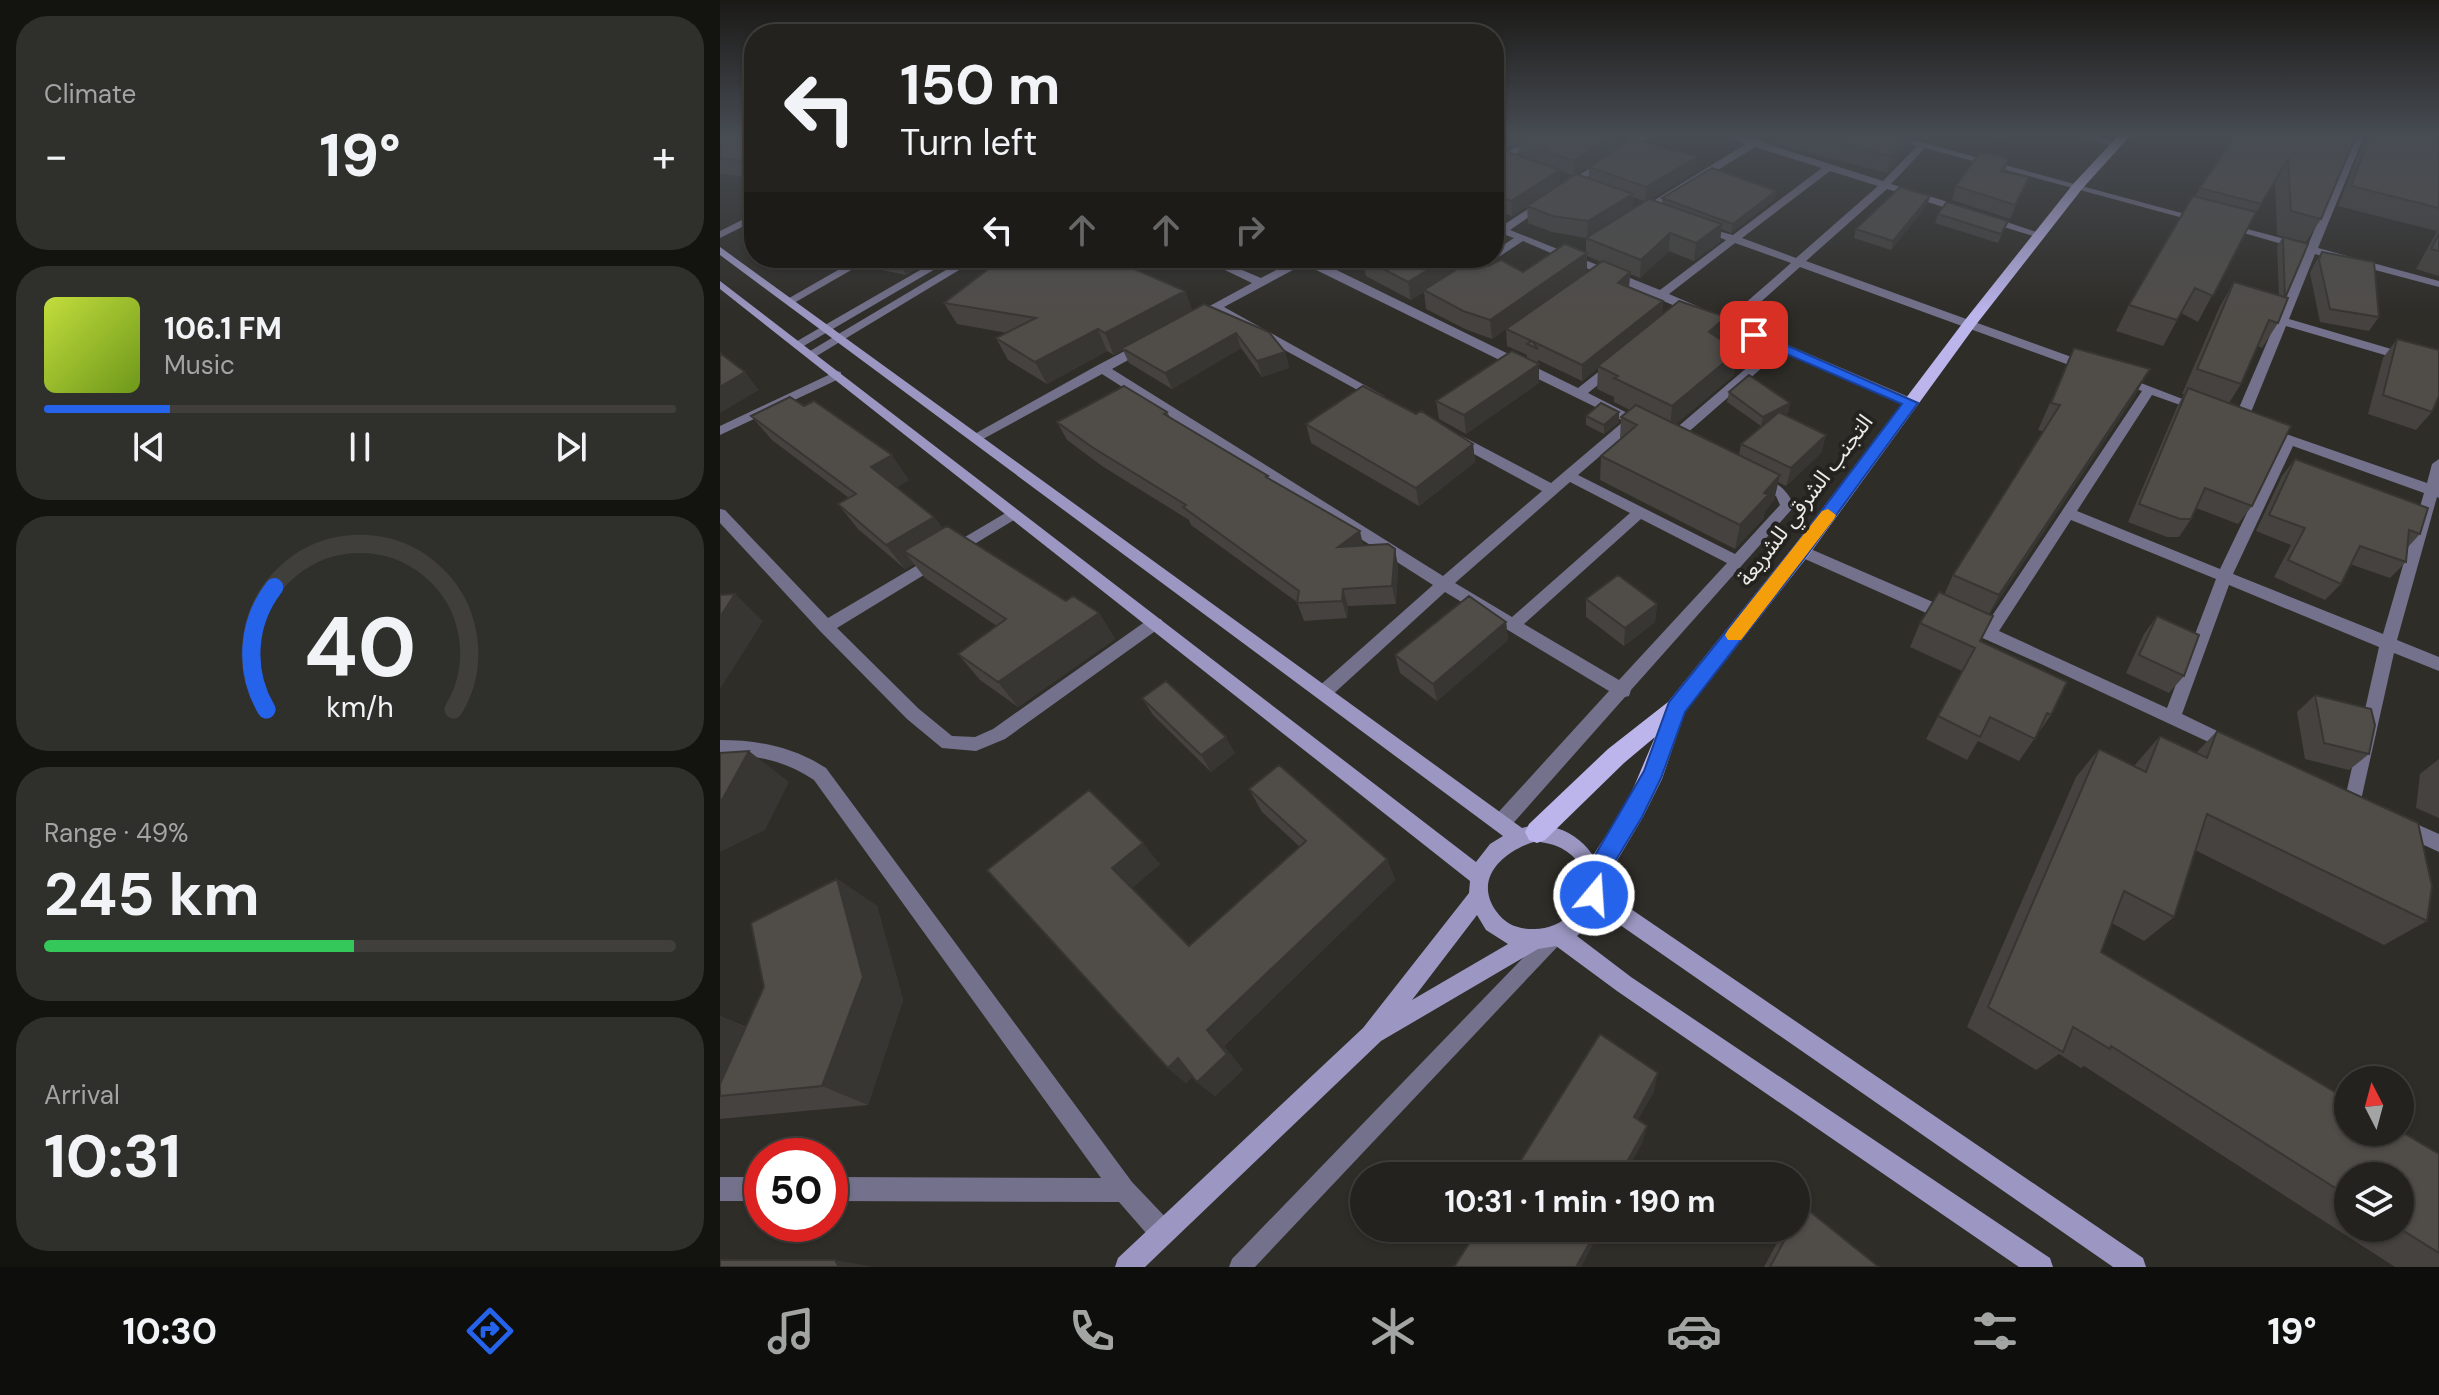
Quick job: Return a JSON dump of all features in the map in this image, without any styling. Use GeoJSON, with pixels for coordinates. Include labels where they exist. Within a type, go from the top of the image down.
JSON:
{"type":"FeatureCollection","features":[{"type":"Feature","properties":{"kind":"main road","name":"التجنب الشرقي للشريعة"},"geometry":{"type":"LineString","coordinates":[[1518,830],[1676,708],[1801,551],[1970,323],[2071,195]]}},
{"type":"Feature","properties":{"kind":"main road"},"geometry":{"type":"LineString","coordinates":[[720,250],[744,267]]}},
{"type":"Feature","properties":{"kind":"main road"},"geometry":{"type":"LineString","coordinates":[[745,268],[1324,692],[1518,830],[1556,834],[1573,843],[1588,859],[1594,886],[1586,914],[1572,929],[1549,938],[1371,1036]]}},
{"type":"Feature","properties":{"kind":"main road"},"geometry":{"type":"LineString","coordinates":[[720,284],[1155,623],[1480,886],[1486,914],[1495,926],[1512,937],[1549,938],[1624,984],[2041,1267]]}},
{"type":"Feature","properties":{"kind":"main road","name":"التجنب الشرقي للشريعة"},"geometry":{"type":"LineString","coordinates":[[1594,886],[1641,798],[1676,708]]}},
{"type":"Feature","properties":{"kind":"main road"},"geometry":{"type":"LineString","coordinates":[[1127,1267],[1371,1036],[1480,886],[1487,859],[1518,830]]}},
{"type":"Feature","properties":{"kind":"main road"},"geometry":{"type":"LineString","coordinates":[[1594,886],[2134,1267]]}},
{"type":"Feature","properties":{"kind":"street"},"geometry":{"type":"LineString","coordinates":[[1504,225],[1552,195]]}},
{"type":"Feature","properties":{"kind":"street"},"geometry":{"type":"LineString","coordinates":[[1647,209],[1669,195]]}},
{"type":"Feature","properties":{"kind":"street"},"geometry":{"type":"LineString","coordinates":[[1661,295],[1794,195]]}},
{"type":"Feature","properties":{"kind":"street"},"geometry":{"type":"LineString","coordinates":[[1729,324],[1874,195]]}},
{"type":"Feature","properties":{"kind":"street"},"geometry":{"type":"LineString","coordinates":[[1916,195],[2040,235]]}},
{"type":"Feature","properties":{"kind":"street"},"geometry":{"type":"LineString","coordinates":[[2111,195],[2439,284]]}},
{"type":"Feature","properties":{"kind":"street"},"geometry":{"type":"LineString","coordinates":[[2240,422],[2334,195]]}},
{"type":"Feature","properties":{"kind":"street"},"geometry":{"type":"LineString","coordinates":[[1634,210],[1647,209],[1662,214]]}},
{"type":"Feature","properties":{"kind":"street"},"geometry":{"type":"LineString","coordinates":[[720,235],[744,222]]}},
{"type":"Feature","properties":{"kind":"street"},"geometry":{"type":"LineString","coordinates":[[1692,224],[2214,413]]}},
{"type":"Feature","properties":{"kind":"street"},"geometry":{"type":"LineString","coordinates":[[1504,230],[1911,403]]}},
{"type":"Feature","properties":{"kind":"street"},"geometry":{"type":"LineString","coordinates":[[1504,249],[1522,237]]}},
{"type":"Feature","properties":{"kind":"street"},"geometry":{"type":"LineString","coordinates":[[1571,256],[1584,248]]}},
{"type":"Feature","properties":{"kind":"street"},"geometry":{"type":"LineString","coordinates":[[790,301],[849,268]]}},
{"type":"Feature","properties":{"kind":"street"},"geometry":{"type":"LineString","coordinates":[[835,333],[934,268]]}},
{"type":"Feature","properties":{"kind":"street"},"geometry":{"type":"LineString","coordinates":[[804,349],[955,268]]}},
{"type":"Feature","properties":{"kind":"street"},"geometry":{"type":"LineString","coordinates":[[1228,268],[1260,282]]}},
{"type":"Feature","properties":{"kind":"street"},"geometry":{"type":"LineString","coordinates":[[1288,268],[1208,310],[1390,402]]}},
{"type":"Feature","properties":{"kind":"street"},"geometry":{"type":"LineString","coordinates":[[1326,268],[1495,345],[1579,394],[1679,442],[1780,346]]}},
{"type":"Feature","properties":{"kind":"street"},"geometry":{"type":"LineString","coordinates":[[1456,281],[1476,268]]}},
{"type":"Feature","properties":{"kind":"street"},"geometry":{"type":"LineString","coordinates":[[1588,278],[1601,269]]}},
{"type":"Feature","properties":{"kind":"street"},"geometry":{"type":"LineString","coordinates":[[1675,316],[1687,306]]}},
{"type":"Feature","properties":{"kind":"street"},"geometry":{"type":"LineString","coordinates":[[2282,321],[2439,367]]}},
{"type":"Feature","properties":{"kind":"street"},"geometry":{"type":"LineString","coordinates":[[978,436],[1152,341]]}},
{"type":"Feature","properties":{"kind":"street"},"geometry":{"type":"LineString","coordinates":[[1579,394],[1627,355]]}},
{"type":"Feature","properties":{"kind":"street"},"geometry":{"type":"LineString","coordinates":[[1102,368],[1444,584],[1623,691]]}},
{"type":"Feature","properties":{"kind":"street"},"geometry":{"type":"LineString","coordinates":[[720,431],[837,375]]}},
{"type":"Feature","properties":{"kind":"street"},"geometry":{"type":"LineString","coordinates":[[1989,634],[2149,390]]}},
{"type":"Feature","properties":{"kind":"street"},"geometry":{"type":"LineString","coordinates":[[2227,418],[2436,492]]}},
{"type":"Feature","properties":{"kind":"street"},"geometry":{"type":"LineString","coordinates":[[1324,692],[1633,420]]}},
{"type":"Feature","properties":{"kind":"street"},"geometry":{"type":"LineString","coordinates":[[1444,432],[1552,490]]}},
{"type":"Feature","properties":{"kind":"street"},"geometry":{"type":"LineString","coordinates":[[2172,718],[2224,577],[2289,440]]}},
{"type":"Feature","properties":{"kind":"street"},"geometry":{"type":"LineString","coordinates":[[2439,464],[2436,492],[2388,644],[2360,806],[2439,843]]}},
{"type":"Feature","properties":{"kind":"street"},"geometry":{"type":"LineString","coordinates":[[1518,830],[1623,691],[1787,506],[1782,493],[1741,473]]}},
{"type":"Feature","properties":{"kind":"street"},"geometry":{"type":"LineString","coordinates":[[1569,476],[1737,561]]}},
{"type":"Feature","properties":{"kind":"street"},"geometry":{"type":"LineString","coordinates":[[1513,625],[1640,512]]}},
{"type":"Feature","properties":{"kind":"street"},"geometry":{"type":"LineString","coordinates":[[826,627],[1014,513]]}},
{"type":"Feature","properties":{"kind":"street"},"geometry":{"type":"LineString","coordinates":[[2068,513],[2439,664]]}},
{"type":"Feature","properties":{"kind":"street"},"geometry":{"type":"LineString","coordinates":[[720,514],[826,627],[913,714],[948,743],[976,744],[999,734],[1155,623]]}},
{"type":"Feature","properties":{"kind":"street"},"geometry":{"type":"LineString","coordinates":[[1801,551],[2242,750]]}},
{"type":"Feature","properties":{"kind":"street"},"geometry":{"type":"LineString","coordinates":[[720,747],[750,747],[795,756],[820,774],[1124,1190],[1162,1232]]}},
{"type":"Feature","properties":{"kind":"street"},"geometry":{"type":"LineString","coordinates":[[720,1189],[744,1189]]}},
{"type":"Feature","properties":{"kind":"street"},"geometry":{"type":"LineString","coordinates":[[848,1189],[1124,1190]]}},
{"type":"Feature","properties":{"kind":"lane"},"geometry":{"type":"LineString","coordinates":[[1240,1267],[1549,938]]}},
{"type":"Feature","properties":{"kind":"building"},"geometry":{"type":"Polygon","coordinates":[[[1504,195],[1520,195],[1511,201],[1504,199],[1504,195]]]}},
{"type":"Feature","properties":{"kind":"building"},"geometry":{"type":"Polygon","coordinates":[[[1544,195],[1631,195],[1588,221],[1552,216],[1527,206],[1544,195]]]}},
{"type":"Feature","properties":{"kind":"building"},"geometry":{"type":"Polygon","coordinates":[[[1667,195],[1771,195],[1733,224],[1662,198],[1667,195]]]}},
{"type":"Feature","properties":{"kind":"building"},"geometry":{"type":"Polygon","coordinates":[[[1891,195],[1930,196],[1893,241],[1856,229],[1891,195]]]}},
{"type":"Feature","properties":{"kind":"building"},"geometry":{"type":"Polygon","coordinates":[[[1984,195],[2020,195],[2015,205],[1984,195]]]}},
{"type":"Feature","properties":{"kind":"building"},"geometry":{"type":"Polygon","coordinates":[[[2227,195],[2266,195],[2261,204],[2227,195]]]}},
{"type":"Feature","properties":{"kind":"building"},"geometry":{"type":"Polygon","coordinates":[[[2290,195],[2331,195],[2321,219],[2291,211],[2290,195]]]}},
{"type":"Feature","properties":{"kind":"building"},"geometry":{"type":"Polygon","coordinates":[[[2388,195],[2439,195],[2439,208],[2388,195]]]}},
{"type":"Feature","properties":{"kind":"building"},"geometry":{"type":"Polygon","coordinates":[[[2193,196],[2256,212],[2213,296],[2195,288],[2177,320],[2129,305],[2193,196]]]}},
{"type":"Feature","properties":{"kind":"building"},"geometry":{"type":"Polygon","coordinates":[[[1649,199],[1722,224],[1696,243],[1670,233],[1641,260],[1586,238],[1649,199]]]}},
{"type":"Feature","properties":{"kind":"building"},"geometry":{"type":"Polygon","coordinates":[[[1947,202],[2008,221],[2001,234],[1938,214],[1947,202]]]}},
{"type":"Feature","properties":{"kind":"building"},"geometry":{"type":"Polygon","coordinates":[[[2439,234],[2439,251],[2431,249],[2439,234]]]}},
{"type":"Feature","properties":{"kind":"building"},"geometry":{"type":"Polygon","coordinates":[[[2283,237],[2308,244],[2285,298],[2283,237]]]}},
{"type":"Feature","properties":{"kind":"building"},"geometry":{"type":"Polygon","coordinates":[[[1565,244],[1587,253],[1490,320],[1463,311],[1424,290],[1459,268],[1504,268],[1504,262],[1523,272],[1565,244]]]}},
{"type":"Feature","properties":{"kind":"building"},"geometry":{"type":"Polygon","coordinates":[[[2322,252],[2374,262],[2379,317],[2330,309],[2319,260],[2322,252]]]}},
{"type":"Feature","properties":{"kind":"building"},"geometry":{"type":"Polygon","coordinates":[[[1603,261],[1630,272],[1618,283],[1663,301],[1582,365],[1506,329],[1603,261]]]}},
{"type":"Feature","properties":{"kind":"building"},"geometry":{"type":"Polygon","coordinates":[[[990,268],[1132,268],[1185,291],[1105,333],[1098,329],[1035,362],[996,338],[1036,318],[944,303],[990,268]]]}},
{"type":"Feature","properties":{"kind":"building"},"geometry":{"type":"Polygon","coordinates":[[[1381,268],[1431,268],[1408,282],[1381,268]]]}},
{"type":"Feature","properties":{"kind":"building"},"geometry":{"type":"Polygon","coordinates":[[[2234,282],[2288,298],[2278,323],[2269,320],[2241,384],[2197,369],[2234,282]]]}},
{"type":"Feature","properties":{"kind":"building"},"geometry":{"type":"Polygon","coordinates":[[[1679,301],[1726,317],[1709,332],[1738,351],[1672,406],[1614,378],[1618,376],[1598,366],[1679,301]]]}},
{"type":"Feature","properties":{"kind":"building"},"geometry":{"type":"Polygon","coordinates":[[[1204,304],[1269,332],[1285,352],[1257,361],[1236,333],[1165,373],[1122,348],[1204,304]]]}},
{"type":"Feature","properties":{"kind":"building"},"geometry":{"type":"Polygon","coordinates":[[[2397,339],[2439,350],[2439,396],[2432,412],[2383,395],[2397,339]]]}},
{"type":"Feature","properties":{"kind":"building"},"geometry":{"type":"Polygon","coordinates":[[[2074,348],[2150,369],[1999,595],[1953,575],[2060,405],[2051,403],[2074,348]]]}},
{"type":"Feature","properties":{"kind":"building"},"geometry":{"type":"Polygon","coordinates":[[[1512,351],[1539,364],[1464,415],[1436,401],[1512,351]]]}},
{"type":"Feature","properties":{"kind":"building"},"geometry":{"type":"Polygon","coordinates":[[[720,353],[745,372],[720,387],[720,353]]]}},
{"type":"Feature","properties":{"kind":"building"},"geometry":{"type":"Polygon","coordinates":[[[1749,375],[1790,403],[1763,417],[1729,392],[1749,375]]]}},
{"type":"Feature","properties":{"kind":"building"},"geometry":{"type":"Polygon","coordinates":[[[1124,386],[1266,477],[1360,531],[1338,547],[1388,544],[1395,549],[1392,586],[1343,589],[1342,601],[1297,603],[1299,591],[1183,507],[1186,505],[1057,422],[1124,386]]]}},
{"type":"Feature","properties":{"kind":"building"},"geometry":{"type":"Polygon","coordinates":[[[1363,386],[1416,414],[1421,411],[1473,444],[1416,488],[1306,424],[1363,386]]]}},
{"type":"Feature","properties":{"kind":"building"},"geometry":{"type":"Polygon","coordinates":[[[2188,388],[2291,426],[2252,506],[2205,488],[2191,519],[2180,519],[2139,504],[2188,388]]]}},
{"type":"Feature","properties":{"kind":"building"},"geometry":{"type":"Polygon","coordinates":[[[790,397],[804,406],[814,401],[892,455],[871,467],[934,517],[886,545],[838,504],[856,494],[751,416],[790,397]]]}},
{"type":"Feature","properties":{"kind":"building"},"geometry":{"type":"Polygon","coordinates":[[[1601,403],[1619,412],[1604,425],[1586,416],[1601,403]]]}},
{"type":"Feature","properties":{"kind":"building"},"geometry":{"type":"Polygon","coordinates":[[[1636,405],[1780,475],[1764,493],[1768,495],[1740,525],[1601,456],[1637,425],[1621,417],[1636,405]]]}},
{"type":"Feature","properties":{"kind":"building"},"geometry":{"type":"Polygon","coordinates":[[[1779,412],[1826,435],[1791,468],[1741,444],[1779,412]]]}},
{"type":"Feature","properties":{"kind":"building"},"geometry":{"type":"Polygon","coordinates":[[[2295,459],[2428,508],[2420,534],[2409,530],[2406,562],[2360,546],[2341,584],[2288,560],[2305,528],[2269,515],[2295,459]]]}},
{"type":"Feature","properties":{"kind":"building"},"geometry":{"type":"Polygon","coordinates":[[[947,526],[1066,601],[1073,596],[1099,613],[998,682],[958,654],[1006,619],[904,551],[947,526]]]}},
{"type":"Feature","properties":{"kind":"building"},"geometry":{"type":"Polygon","coordinates":[[[1618,575],[1657,604],[1625,628],[1586,599],[1618,575]]]}},
{"type":"Feature","properties":{"kind":"building"},"geometry":{"type":"Polygon","coordinates":[[[1939,592],[1993,616],[1980,641],[2067,682],[2035,739],[1990,717],[1980,737],[1938,716],[1975,648],[1920,623],[1939,592]]]}},
{"type":"Feature","properties":{"kind":"building"},"geometry":{"type":"Polygon","coordinates":[[[735,594],[720,617],[720,595],[735,594]]]}},
{"type":"Feature","properties":{"kind":"building"},"geometry":{"type":"Polygon","coordinates":[[[1469,596],[1506,622],[1433,684],[1395,655],[1469,596]]]}},
{"type":"Feature","properties":{"kind":"building"},"geometry":{"type":"Polygon","coordinates":[[[2157,616],[2199,635],[2184,676],[2139,655],[2157,616]]]}},
{"type":"Feature","properties":{"kind":"building"},"geometry":{"type":"Polygon","coordinates":[[[1166,681],[1226,737],[1201,755],[1142,698],[1166,681]]]}},
{"type":"Feature","properties":{"kind":"building"},"geometry":{"type":"Polygon","coordinates":[[[2315,695],[2371,709],[2375,725],[2369,754],[2324,743],[2315,695]]]}},
{"type":"Feature","properties":{"kind":"building"},"geometry":{"type":"Polygon","coordinates":[[[2217,731],[2418,823],[2432,886],[2427,921],[2207,814],[2174,917],[2124,891],[2101,952],[2334,1092],[2334,1146],[2414,1146],[2414,1139],[2439,1154],[2439,1253],[2414,1237],[2414,1162],[2334,1162],[2334,1187],[2111,1046],[2110,1049],[2073,1027],[2063,1052],[1988,1007],[2099,749],[2146,772],[2160,736],[2207,758],[2217,731]]]}},
{"type":"Feature","properties":{"kind":"building"},"geometry":{"type":"Polygon","coordinates":[[[749,751],[722,800],[720,801],[720,753],[749,751]]]}},
{"type":"Feature","properties":{"kind":"building"},"geometry":{"type":"Polygon","coordinates":[[[1279,765],[1387,859],[1207,1030],[1227,1054],[1197,1082],[1178,1058],[1168,1068],[987,870],[1089,790],[1143,843],[1112,868],[1189,946],[1306,841],[1249,789],[1279,765]]]}},
{"type":"Feature","properties":{"kind":"building"},"geometry":{"type":"Polygon","coordinates":[[[837,879],[863,977],[822,1086],[720,1096],[720,1084],[764,987],[751,923],[837,879]]]}},
{"type":"Feature","properties":{"kind":"building"},"geometry":{"type":"Polygon","coordinates":[[[1600,1034],[1658,1073],[1634,1117],[1647,1126],[1627,1162],[1520,1162],[1600,1034]]]}},
{"type":"Feature","properties":{"kind":"building"},"geometry":{"type":"Polygon","coordinates":[[[1810,1212],[1879,1267],[1770,1267],[1783,1242],[1810,1242],[1810,1212]]]}},
{"type":"Feature","properties":{"kind":"building"},"geometry":{"type":"Polygon","coordinates":[[[1470,1242],[1590,1242],[1576,1267],[1454,1267],[1470,1242]]]}},
{"type":"Feature","properties":{"kind":"building"},"geometry":{"type":"Polygon","coordinates":[[[720,1260],[835,1260],[839,1267],[720,1267],[720,1260]]]}},
{"type":"Feature","properties":{"kind":"slow traffic"},"geometry":{"type":"LineString","coordinates":[[1734,635],[1828,515]]}},
{"type":"Feature","properties":{"kind":"route"},"geometry":{"type":"LineString","coordinates":[[1594,895],[1594,876],[1635,810],[1654,772],[1676,708],[1801,551],[1911,403],[1754,335]]}}]}
